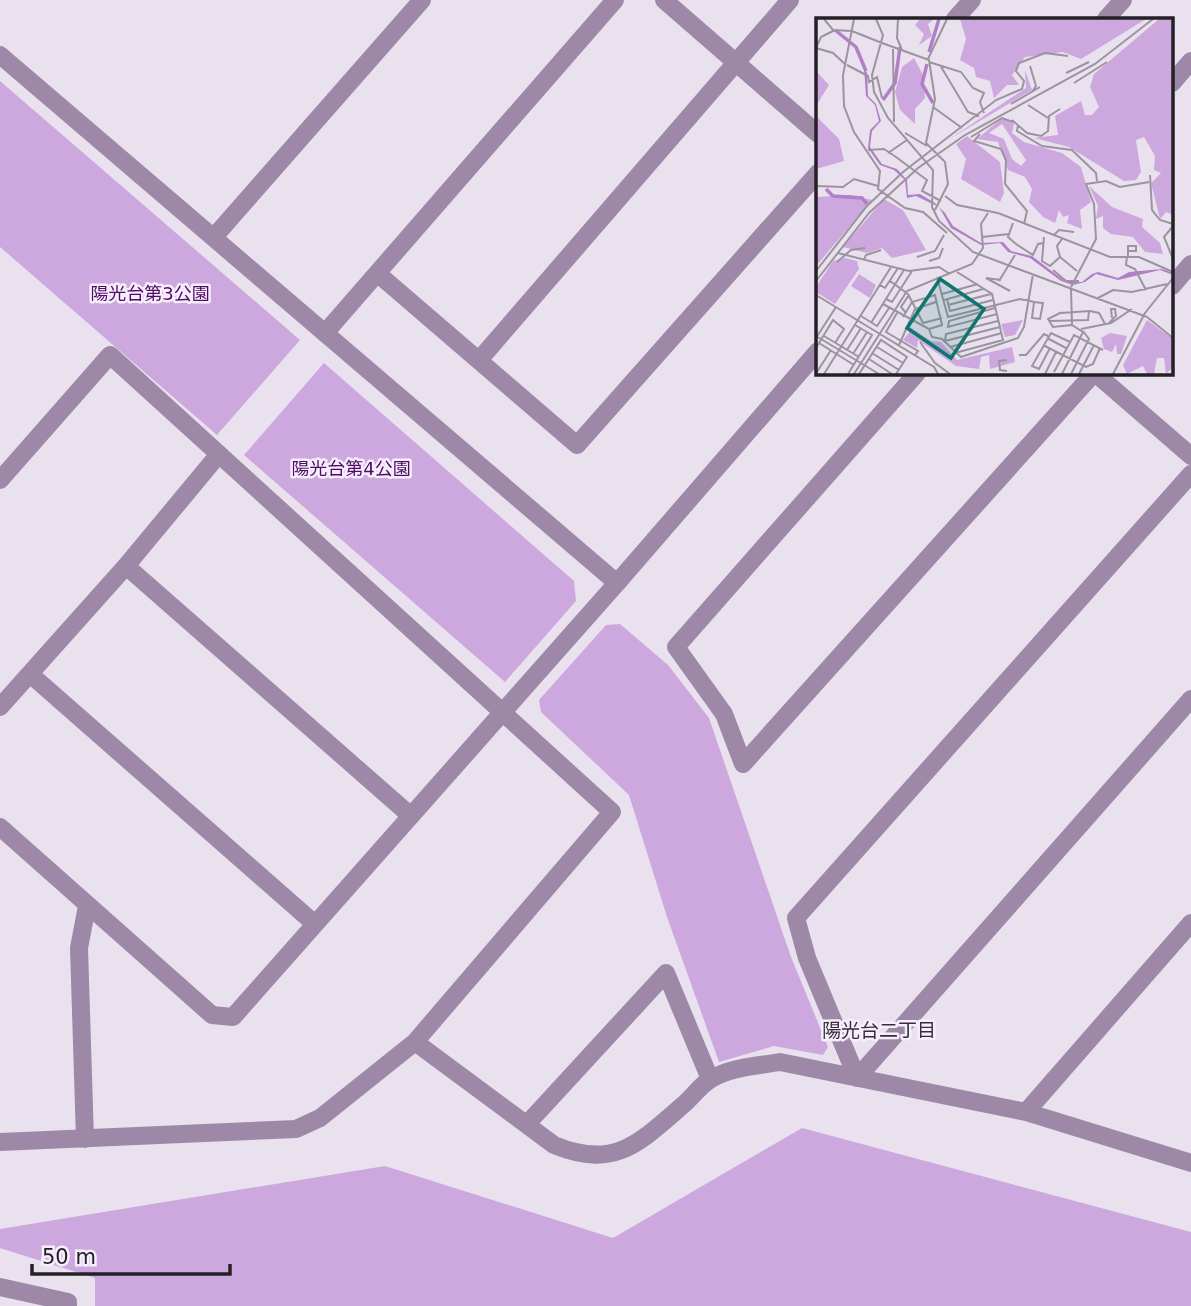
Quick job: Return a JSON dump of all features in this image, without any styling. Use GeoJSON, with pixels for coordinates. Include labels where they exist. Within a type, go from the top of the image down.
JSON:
{"type":"FeatureCollection","features":[{"type":"Feature","properties":{"kind":"street"},"geometry":{"type":"LineString","coordinates":[[214,237],[422,0]]}},
{"type":"Feature","properties":{"kind":"street"},"geometry":{"type":"LineString","coordinates":[[325,333],[615,0]]}},
{"type":"Feature","properties":{"kind":"street"},"geometry":{"type":"LineString","coordinates":[[664,0],[816,132]]}},
{"type":"Feature","properties":{"kind":"street"},"geometry":{"type":"LineString","coordinates":[[480,359],[790,0]]}},
{"type":"Feature","properties":{"kind":"street"},"geometry":{"type":"LineString","coordinates":[[956,18],[972,0]]}},
{"type":"Feature","properties":{"kind":"street"},"geometry":{"type":"LineString","coordinates":[[1107,18],[1123,0]]}},
{"type":"Feature","properties":{"kind":"street"},"geometry":{"type":"LineString","coordinates":[[0,55],[617,583]]}},
{"type":"Feature","properties":{"kind":"street"},"geometry":{"type":"LineString","coordinates":[[1174,81],[1191,61]]}},
{"type":"Feature","properties":{"kind":"street"},"geometry":{"type":"LineString","coordinates":[[377,274],[480,359],[577,445],[816,175]]}},
{"type":"Feature","properties":{"kind":"street"},"geometry":{"type":"LineString","coordinates":[[1174,284],[1191,264]]}},
{"type":"Feature","properties":{"kind":"street"},"geometry":{"type":"LineString","coordinates":[[0,827],[212,1015],[233,1017],[816,353]]}},
{"type":"Feature","properties":{"kind":"street"},"geometry":{"type":"LineString","coordinates":[[0,480],[110,355],[612,812],[415,1042],[320,1118],[296,1129],[0,1142]]}},
{"type":"Feature","properties":{"kind":"street"},"geometry":{"type":"LineString","coordinates":[[916,374],[676,647],[724,714],[743,764],[1093,374]]}},
{"type":"Feature","properties":{"kind":"street"},"geometry":{"type":"LineString","coordinates":[[1095,374],[1191,456]]}},
{"type":"Feature","properties":{"kind":"street"},"geometry":{"type":"LineString","coordinates":[[0,707],[126,566],[219,454]]}},
{"type":"Feature","properties":{"kind":"street"},"geometry":{"type":"LineString","coordinates":[[857,1078],[807,958],[796,918],[1191,474]]}},
{"type":"Feature","properties":{"kind":"street"},"geometry":{"type":"LineString","coordinates":[[126,566],[411,816]]}},
{"type":"Feature","properties":{"kind":"street"},"geometry":{"type":"LineString","coordinates":[[30,674],[315,924]]}},
{"type":"Feature","properties":{"kind":"street"},"geometry":{"type":"LineString","coordinates":[[857,1078],[1191,699]]}},
{"type":"Feature","properties":{"kind":"street"},"geometry":{"type":"LineString","coordinates":[[85,1139],[79,948],[87,906]]}},
{"type":"Feature","properties":{"kind":"street"},"geometry":{"type":"LineString","coordinates":[[1026,1112],[1191,922]]}},
{"type":"Feature","properties":{"kind":"street"},"geometry":{"type":"LineString","coordinates":[[527,1124],[666,972],[710,1079]]}},
{"type":"Feature","properties":{"kind":"street"},"geometry":{"type":"LineString","coordinates":[[415,1042],[554,1145],[575,1153],[599,1156],[622,1152],[684,1105],[710,1079],[740,1068],[779,1062],[1026,1112],[1189,1160]]}},
{"type":"Feature","properties":{"kind":"street"},"geometry":{"type":"LineString","coordinates":[[0,1287],[68,1302],[68,1306]]}},
{"type":"Feature","properties":{"kind":"green space","name":"陽光台第3公園"},"geometry":{"type":"Polygon","coordinates":[[[0,81],[300,340],[217,435],[0,247],[0,81]]]}},
{"type":"Feature","properties":{"kind":"green space","name":"陽光台第4公園"},"geometry":{"type":"Polygon","coordinates":[[[324,363],[574,581],[576,601],[505,682],[244,455],[324,363]]]}},
{"type":"Feature","properties":{"kind":"green space"},"geometry":{"type":"Polygon","coordinates":[[[620,624],[668,665],[709,718],[791,957],[828,1047],[823,1055],[774,1046],[719,1062],[667,917],[629,795],[541,712],[539,700],[606,625],[620,624]]]}},
{"type":"Feature","properties":{"kind":"green space"},"geometry":{"type":"Polygon","coordinates":[[[802,1128],[1191,1232],[1191,1306],[95,1306],[95,1278],[0,1248],[0,1229],[385,1166],[613,1238],[802,1128]]]}},
{"type":"Feature","properties":{"kind":"district","name":"陽光台二丁目"},"geometry":{"type":"Point","coordinates":[879,1030]}}]}
